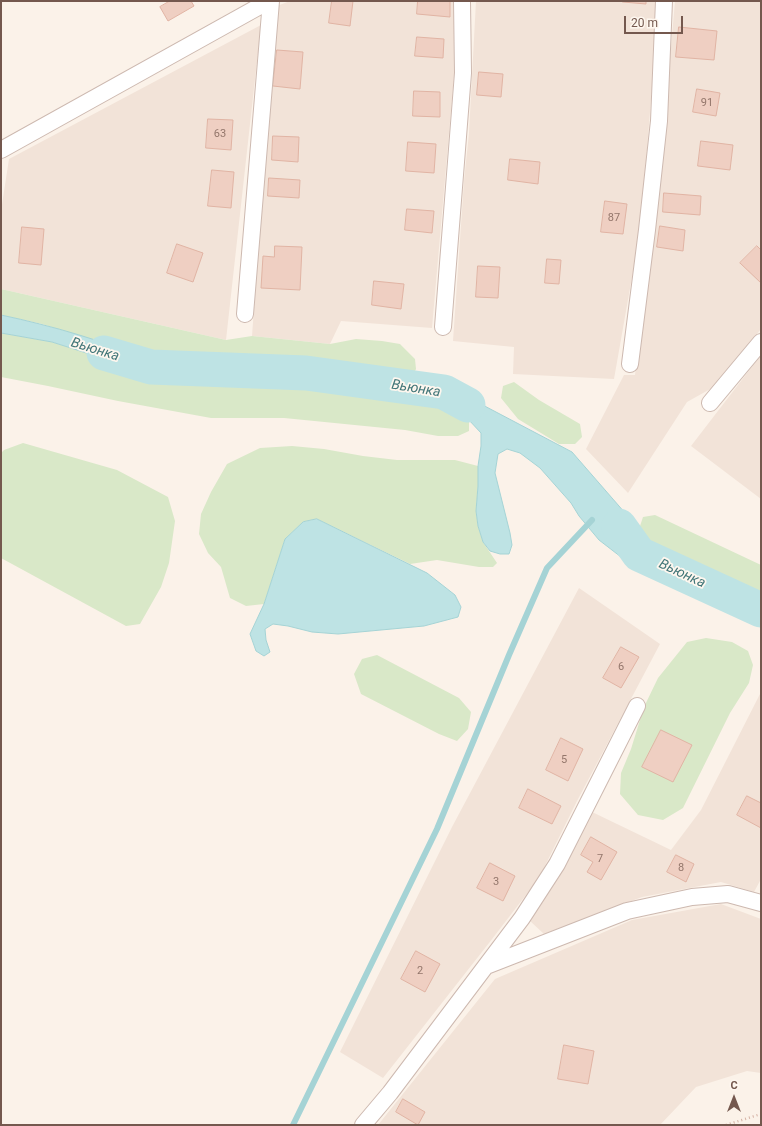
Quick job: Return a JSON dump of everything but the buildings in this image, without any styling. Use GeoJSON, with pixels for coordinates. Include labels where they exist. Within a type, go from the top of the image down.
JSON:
{"type":"FeatureCollection","features":[{"type":"Feature","properties":{"kind":"street"},"geometry":{"type":"LineString","coordinates":[[1,150],[270,1]]}},
{"type":"Feature","properties":{"kind":"street"},"geometry":{"type":"LineString","coordinates":[[245,314],[270,1]]}},
{"type":"Feature","properties":{"kind":"street"},"geometry":{"type":"LineString","coordinates":[[444,327],[463,73],[462,1]]}},
{"type":"Feature","properties":{"kind":"street"},"geometry":{"type":"LineString","coordinates":[[630,364],[659,121],[664,1]]}},
{"type":"Feature","properties":{"kind":"street"},"geometry":{"type":"LineString","coordinates":[[710,403],[761,342]]}},
{"type":"Feature","properties":{"kind":"street"},"geometry":{"type":"LineString","coordinates":[[363,1125],[390,1093],[522,918],[557,864],[637,706]]}},
{"type":"Feature","properties":{"kind":"street"},"geometry":{"type":"LineString","coordinates":[[486,966],[627,911],[692,897],[728,894],[761,904]]}},
{"type":"Feature","properties":{"kind":"path"},"geometry":{"type":"LineString","coordinates":[[726,1125],[761,1114]]}},
{"type":"Feature","properties":{"kind":"shaded area"},"geometry":{"type":"Polygon","coordinates":[[[290,1],[456,1],[454,76],[432,328],[341,321],[330,344],[252,336],[277,6],[290,1]]]}},
{"type":"Feature","properties":{"kind":"shaded area"},"geometry":{"type":"Polygon","coordinates":[[[476,1],[659,1],[643,198],[635,260],[614,379],[513,374],[514,347],[453,341],[464,181],[469,133],[476,1]]]}},
{"type":"Feature","properties":{"kind":"shaded area"},"geometry":{"type":"Polygon","coordinates":[[[675,1],[761,1],[761,329],[712,388],[687,402],[628,493],[586,449],[624,375],[635,375],[659,184],[675,1]]]}},
{"type":"Feature","properties":{"kind":"shaded area"},"geometry":{"type":"Polygon","coordinates":[[[261,25],[226,340],[1,289],[1,211],[9,159],[261,25]]]}},
{"type":"Feature","properties":{"kind":"shaded area"},"geometry":{"type":"Polygon","coordinates":[[[761,355],[761,499],[691,446],[761,355]]]}},
{"type":"Feature","properties":{"kind":"shaded area"},"geometry":{"type":"Polygon","coordinates":[[[579,588],[660,644],[577,801],[539,878],[383,1078],[340,1052],[452,827],[579,588]]]}},
{"type":"Feature","properties":{"kind":"shaded area"},"geometry":{"type":"Polygon","coordinates":[[[761,692],[761,879],[754,892],[721,882],[642,897],[544,934],[530,921],[590,811],[671,850],[701,810],[761,692]]]}},
{"type":"Feature","properties":{"kind":"shaded area"},"geometry":{"type":"Polygon","coordinates":[[[721,904],[761,919],[761,1073],[747,1071],[696,1087],[660,1125],[378,1125],[495,979],[632,920],[721,904]]]}},
{"type":"Feature","properties":{"kind":"green space"},"geometry":{"type":"Polygon","coordinates":[[[1,289],[226,340],[252,336],[330,344],[356,339],[400,344],[415,359],[416,369],[412,377],[391,377],[238,360],[153,362],[129,352],[42,324],[1,315],[1,289]]]}},
{"type":"Feature","properties":{"kind":"green space"},"geometry":{"type":"Polygon","coordinates":[[[1,333],[52,342],[124,365],[183,376],[350,385],[388,389],[425,397],[453,409],[469,419],[469,431],[458,436],[438,436],[405,430],[284,418],[211,418],[1,377],[1,333]]]}},
{"type":"Feature","properties":{"kind":"green space"},"geometry":{"type":"Polygon","coordinates":[[[514,382],[539,400],[580,424],[582,437],[575,444],[559,444],[518,419],[501,398],[503,386],[514,382]]]}},
{"type":"Feature","properties":{"kind":"green space"},"geometry":{"type":"Polygon","coordinates":[[[23,443],[117,470],[168,497],[175,521],[169,563],[161,587],[140,624],[126,626],[1,558],[1,453],[4,450],[23,443]]]}},
{"type":"Feature","properties":{"kind":"green space"},"geometry":{"type":"Polygon","coordinates":[[[292,446],[324,449],[397,460],[455,460],[478,466],[476,511],[478,526],[483,542],[497,563],[493,567],[479,567],[437,560],[410,564],[317,519],[303,522],[285,539],[264,604],[246,606],[230,598],[221,567],[208,553],[199,534],[201,514],[211,492],[227,464],[260,448],[292,446]]]}},
{"type":"Feature","properties":{"kind":"green space"},"geometry":{"type":"Polygon","coordinates":[[[655,515],[761,565],[761,598],[692,571],[653,548],[639,529],[643,517],[655,515]]]}},
{"type":"Feature","properties":{"kind":"green space"},"geometry":{"type":"Polygon","coordinates":[[[706,638],[732,642],[748,651],[753,665],[749,683],[730,713],[683,808],[663,820],[638,815],[620,794],[621,773],[631,749],[644,707],[658,678],[687,642],[706,638]]]}},
{"type":"Feature","properties":{"kind":"green space"},"geometry":{"type":"Polygon","coordinates":[[[377,655],[459,698],[471,712],[468,729],[457,741],[439,734],[361,694],[354,674],[362,659],[377,655]]]}},
{"type":"Feature","properties":{"kind":"water"},"geometry":{"type":"Polygon","coordinates":[[[1,315],[78,335],[116,347],[153,362],[151,367],[143,370],[52,342],[1,333],[1,315]]]}},
{"type":"Feature","properties":{"kind":"water"},"geometry":{"type":"Polygon","coordinates":[[[439,382],[572,452],[639,529],[653,548],[651,560],[644,564],[621,557],[599,540],[579,516],[571,503],[540,468],[520,453],[507,449],[498,454],[495,473],[512,545],[509,554],[500,554],[490,551],[483,542],[478,526],[476,511],[481,433],[468,419],[453,409],[425,397],[422,389],[424,385],[439,382]]]}},
{"type":"Feature","properties":{"kind":"water"},"geometry":{"type":"Polygon","coordinates":[[[317,519],[427,573],[455,595],[461,607],[458,617],[424,626],[338,634],[312,632],[273,624],[265,629],[266,640],[270,652],[264,656],[256,651],[250,634],[264,604],[285,539],[303,522],[317,519]]]}},
{"type":"Feature","properties":{"kind":"waterway","name":"Вьюнка"},"geometry":{"type":"LineString","coordinates":[[104,353],[151,367],[306,373],[444,392],[468,405]]}},
{"type":"Feature","properties":{"kind":"waterway"},"geometry":{"type":"LineString","coordinates":[[293,1125],[437,829],[509,655],[547,568],[592,520]]}},
{"type":"Feature","properties":{"kind":"waterway","name":"Вьюнка"},"geometry":{"type":"LineString","coordinates":[[619,526],[639,554],[761,610]]}}]}
